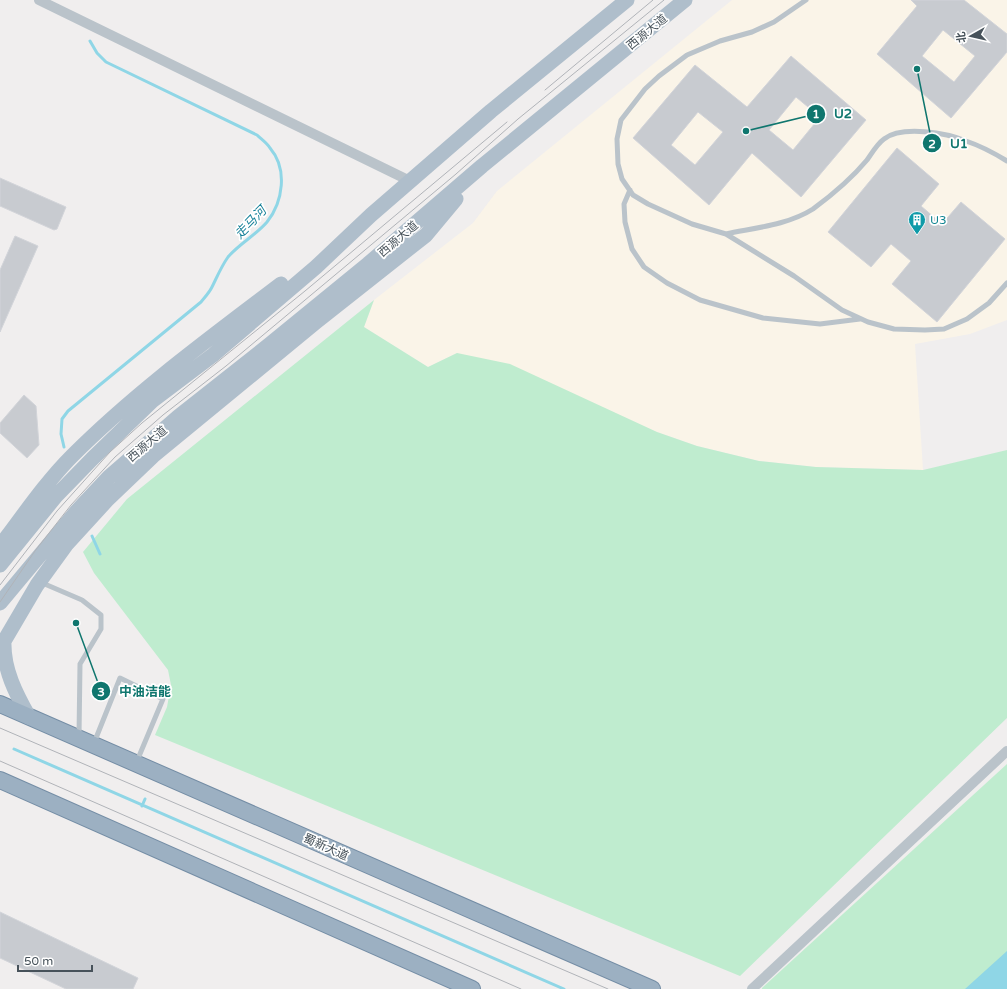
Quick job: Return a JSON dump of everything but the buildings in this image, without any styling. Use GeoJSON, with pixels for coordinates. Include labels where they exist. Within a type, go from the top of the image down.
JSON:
{"type":"FeatureCollection","features":[{"type":"Feature","properties":{"kind":"highway","name":"蜀新大道"},"geometry":{"type":"LineString","coordinates":[[0,704],[652,989]]}},
{"type":"Feature","properties":{"kind":"highway"},"geometry":{"type":"LineString","coordinates":[[0,780],[472,989]]}},
{"type":"Feature","properties":{"kind":"main road"},"geometry":{"type":"LineString","coordinates":[[0,565],[56,496],[92,458],[152,401],[213,355],[316,267],[371,215],[410,181],[492,111],[627,0]]}},
{"type":"Feature","properties":{"kind":"main road","name":"西源大道"},"geometry":{"type":"LineString","coordinates":[[0,603],[76,512],[109,477],[178,417],[269,346],[368,264],[482,166],[686,0]]}},
{"type":"Feature","properties":{"kind":"main road"},"geometry":{"type":"LineString","coordinates":[[29,717],[17,695],[6,667],[2,644],[40,582],[66,545],[108,499],[153,456],[316,322],[426,235],[482,166]]}},
{"type":"Feature","properties":{"kind":"main road"},"geometry":{"type":"LineString","coordinates":[[0,546],[38,496],[72,456],[146,389],[371,215]]}},
{"type":"Feature","properties":{"kind":"street"},"geometry":{"type":"LineString","coordinates":[[39,0],[410,181]]}},
{"type":"Feature","properties":{"kind":"street"},"geometry":{"type":"LineString","coordinates":[[752,989],[1007,751]]}},
{"type":"Feature","properties":{"kind":"lane"},"geometry":{"type":"LineString","coordinates":[[806,0],[774,22],[752,32],[720,41],[688,55],[672,66],[645,89],[621,120],[617,139],[618,164],[622,179],[633,195],[648,204],[692,224],[726,234],[794,276],[842,310],[868,322],[894,329],[925,330],[944,328],[967,319],[989,303],[1007,283]]}},
{"type":"Feature","properties":{"kind":"lane"},"geometry":{"type":"LineString","coordinates":[[726,234],[775,224],[797,217],[812,209],[841,186],[866,160],[884,138],[897,133],[908,131],[954,136],[989,151],[1007,161]]}},
{"type":"Feature","properties":{"kind":"lane"},"geometry":{"type":"LineString","coordinates":[[630,190],[624,204],[625,222],[632,249],[644,268],[666,283],[700,300],[763,318],[820,324],[861,318]]}},
{"type":"Feature","properties":{"kind":"lane"},"geometry":{"type":"LineString","coordinates":[[40,582],[82,600],[101,615],[101,628],[80,664],[86,742]]}},
{"type":"Feature","properties":{"kind":"lane"},"geometry":{"type":"LineString","coordinates":[[86,742],[120,678],[163,699],[136,764]]}},
{"type":"Feature","properties":{"kind":"shaded area"},"geometry":{"type":"Polygon","coordinates":[[[732,0],[1007,0],[1007,320],[970,334],[915,344],[923,470],[816,467],[759,461],[697,446],[657,432],[457,353],[428,367],[364,327],[374,300],[473,223],[497,191],[732,0]]]}},
{"type":"Feature","properties":{"kind":"green space"},"geometry":{"type":"Polygon","coordinates":[[[374,300],[364,327],[428,367],[457,353],[510,364],[657,432],[697,446],[759,461],[816,467],[923,470],[1007,450],[1007,718],[740,976],[155,735],[167,707],[171,685],[168,670],[94,573],[83,552],[127,499],[374,300]]]}},
{"type":"Feature","properties":{"kind":"green space"},"geometry":{"type":"Polygon","coordinates":[[[1007,764],[1007,989],[762,989],[762,988],[1007,764]]]}},
{"type":"Feature","properties":{"kind":"water"},"geometry":{"type":"Polygon","coordinates":[[[1007,951],[1007,989],[965,989],[1007,951]]]}},
{"type":"Feature","properties":{"kind":"waterway","name":"走马河"},"geometry":{"type":"LineString","coordinates":[[64,447],[61,434],[62,419],[68,411],[201,302],[211,289],[228,257],[267,222],[277,205],[281,185],[281,175],[276,156],[267,144],[257,135],[106,62],[97,53],[90,41]]}},
{"type":"Feature","properties":{"kind":"waterway","name":"走马河"},"geometry":{"type":"LineString","coordinates":[[92,536],[100,554]]}},
{"type":"Feature","properties":{"kind":"waterway"},"geometry":{"type":"LineString","coordinates":[[14,749],[564,989]]}},
{"type":"Feature","properties":{"kind":"waterway","name":"走马河"},"geometry":{"type":"LineString","coordinates":[[142,806],[145,799]]}},
{"type":"Feature","properties":{"kind":"tram line"},"geometry":{"type":"LineString","coordinates":[[545,90],[653,0]]}},
{"type":"Feature","properties":{"kind":"tram line"},"geometry":{"type":"LineString","coordinates":[[0,602],[35,551],[71,505],[115,457],[163,415],[226,366],[456,174],[518,119],[664,0]]}},
{"type":"Feature","properties":{"kind":"tram line"},"geometry":{"type":"LineString","coordinates":[[0,585],[57,511],[110,452],[142,423],[305,291],[507,122]]}},
{"type":"Feature","properties":{"kind":"tram line"},"geometry":{"type":"LineString","coordinates":[[0,728],[608,989]]}},
{"type":"Feature","properties":{"kind":"tram line"},"geometry":{"type":"LineString","coordinates":[[0,761],[521,989]]}},
{"type":"Feature","properties":{"kind":"place","name":"U1"},"geometry":{"type":"Point","coordinates":[917,69]}},
{"type":"Feature","properties":{"kind":"place","name":"U2"},"geometry":{"type":"Point","coordinates":[746,131]}},
{"type":"Feature","properties":{"kind":"place","name":"U3"},"geometry":{"type":"Point","coordinates":[917,235]}},
{"type":"Feature","properties":{"kind":"place","name":"中油洁能"},"geometry":{"type":"Point","coordinates":[76,623]}}]}
